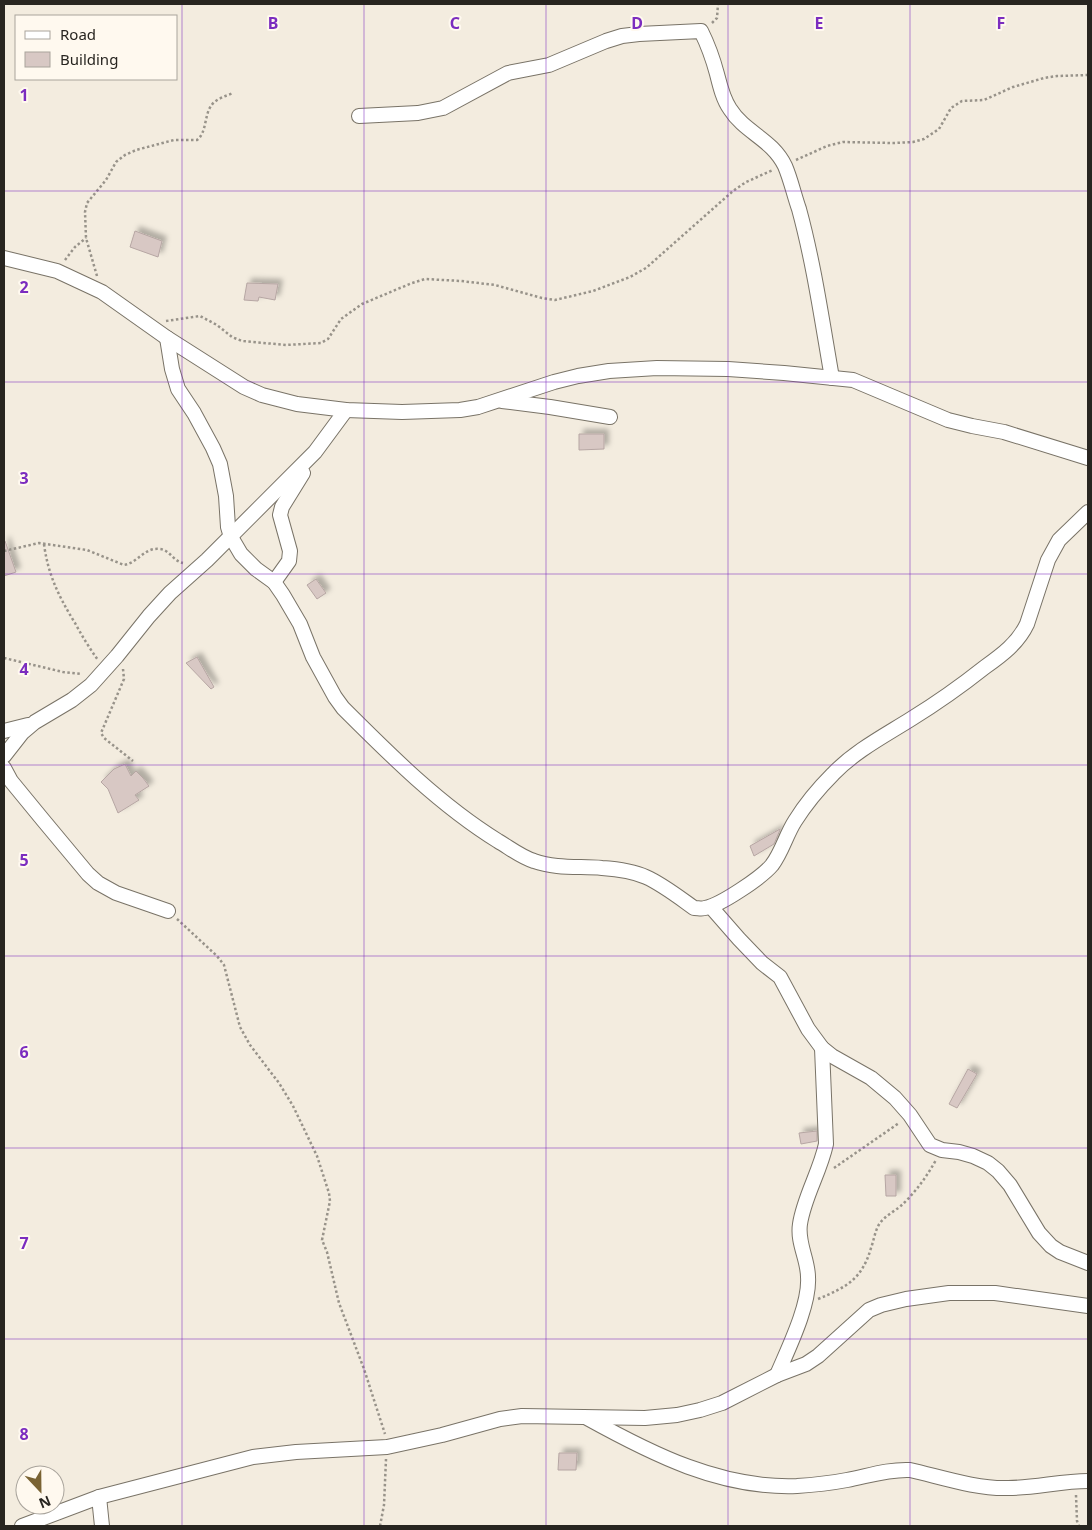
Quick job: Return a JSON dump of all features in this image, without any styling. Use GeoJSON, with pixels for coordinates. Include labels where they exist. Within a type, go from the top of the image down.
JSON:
{"type":"FeatureCollection","features":[{"type":"Feature","properties":{"kind":"street"},"geometry":{"type":"LineString","coordinates":[[359,116],[418,113],[443,108],[500,77],[549,65],[622,36],[700,31],[710,51],[728,107],[736,119],[765,140],[776,152],[784,165],[791,183],[806,236],[832,378]]}},
{"type":"Feature","properties":{"kind":"street"},"geometry":{"type":"LineString","coordinates":[[4,258],[57,271],[102,292],[167,338],[252,391],[278,400],[346,410],[402,412],[460,410],[578,376],[609,371],[657,368],[728,369],[853,380],[948,420],[1004,432],[1088,458]]}},
{"type":"Feature","properties":{"kind":"street"},"geometry":{"type":"LineString","coordinates":[[167,338],[172,369],[178,388],[194,413],[220,464],[226,496],[230,537],[241,554],[256,569],[274,582],[283,595],[300,624],[313,657],[334,697],[342,708],[448,806],[476,827],[532,861],[554,866],[604,868],[630,872],[647,878],[694,908],[703,909],[726,899],[772,865],[798,816],[833,774],[850,758],[962,686],[1010,648],[1024,631],[1048,560],[1059,540],[1088,512]]}},
{"type":"Feature","properties":{"kind":"street"},"geometry":{"type":"LineString","coordinates":[[497,400],[610,417]]}},
{"type":"Feature","properties":{"kind":"street"},"geometry":{"type":"LineString","coordinates":[[274,582],[289,561],[290,551],[280,515],[282,508],[315,452],[346,410]]}},
{"type":"Feature","properties":{"kind":"street"},"geometry":{"type":"LineString","coordinates":[[4,731],[35,722],[72,700],[91,685],[118,656],[170,592],[207,560],[315,452]]}},
{"type":"Feature","properties":{"kind":"street"},"geometry":{"type":"LineString","coordinates":[[4,756],[22,733],[35,722]]}},
{"type":"Feature","properties":{"kind":"street"},"geometry":{"type":"LineString","coordinates":[[4,768],[11,781],[32,807],[88,874],[98,883],[116,893],[168,911]]}},
{"type":"Feature","properties":{"kind":"street"},"geometry":{"type":"LineString","coordinates":[[711,906],[738,939],[780,977],[808,1029],[822,1048],[832,1056],[871,1078],[895,1098],[910,1115],[930,1145],[942,1150],[973,1156],[993,1167],[1010,1185],[1039,1233],[1051,1246],[1060,1252],[1088,1263]]}},
{"type":"Feature","properties":{"kind":"street"},"geometry":{"type":"LineString","coordinates":[[777,1375],[805,1304],[807,1294],[808,1276],[801,1249],[800,1224],[826,1144],[822,1048]]}},
{"type":"Feature","properties":{"kind":"street"},"geometry":{"type":"LineString","coordinates":[[22,1526],[99,1497],[253,1457],[296,1452],[387,1447],[442,1435],[500,1419],[522,1416],[645,1418],[685,1413],[722,1403],[777,1375],[806,1364],[818,1356],[869,1310],[881,1305],[949,1294],[995,1293],[1088,1306]]}},
{"type":"Feature","properties":{"kind":"street"},"geometry":{"type":"LineString","coordinates":[[584,1417],[620,1437],[683,1466],[728,1480],[757,1485],[797,1486],[846,1480],[901,1470],[910,1470],[985,1487],[1028,1487],[1082,1481]]}},
{"type":"Feature","properties":{"kind":"street"},"geometry":{"type":"LineString","coordinates":[[99,1497],[102,1526]]}},
{"type":"Feature","properties":{"kind":"path"},"geometry":{"type":"LineString","coordinates":[[700,31],[717,18],[718,4]]}},
{"type":"Feature","properties":{"kind":"path"},"geometry":{"type":"LineString","coordinates":[[147,324],[200,316],[217,325],[232,337],[242,340],[286,345],[321,343],[328,339],[341,319],[362,304],[412,282],[425,279],[495,285],[555,300],[593,291],[630,277],[646,268],[733,191],[746,182],[827,146],[843,142],[913,142],[924,139],[939,129],[951,108],[962,101],[984,100],[1013,87],[1044,78],[1088,76]]}},
{"type":"Feature","properties":{"kind":"path"},"geometry":{"type":"LineString","coordinates":[[102,292],[86,238],[85,212],[87,204],[106,180],[116,162],[125,155],[174,140],[197,140],[204,129],[211,105],[233,93]]}},
{"type":"Feature","properties":{"kind":"path"},"geometry":{"type":"LineString","coordinates":[[57,271],[75,247],[86,238]]}},
{"type":"Feature","properties":{"kind":"path"},"geometry":{"type":"LineString","coordinates":[[4,551],[28,545],[44,544],[87,550],[124,565],[129,564],[152,549],[161,549],[183,563],[207,560]]}},
{"type":"Feature","properties":{"kind":"path"},"geometry":{"type":"LineString","coordinates":[[4,658],[75,674],[103,671],[55,588],[46,563],[44,544]]}},
{"type":"Feature","properties":{"kind":"path"},"geometry":{"type":"LineString","coordinates":[[118,656],[125,674],[124,679],[101,733],[104,738],[133,761]]}},
{"type":"Feature","properties":{"kind":"path"},"geometry":{"type":"LineString","coordinates":[[168,911],[212,950],[224,965],[240,1027],[293,1106],[317,1156],[329,1192],[330,1201],[322,1240],[327,1252],[339,1304],[385,1434],[387,1447],[384,1505],[380,1526]]}},
{"type":"Feature","properties":{"kind":"path"},"geometry":{"type":"LineString","coordinates":[[815,1178],[832,1169],[910,1115]]}},
{"type":"Feature","properties":{"kind":"path"},"geometry":{"type":"LineString","coordinates":[[805,1304],[837,1291],[852,1282],[866,1265],[881,1221],[903,1204],[923,1182],[942,1150]]}},
{"type":"Feature","properties":{"kind":"path"},"geometry":{"type":"LineString","coordinates":[[1079,1526],[1077,1521],[1082,1481]]}},
{"type":"Feature","properties":{"kind":"building"},"geometry":{"type":"Polygon","coordinates":[[[135,231],[162,241],[158,257],[130,247],[135,231]]]}},
{"type":"Feature","properties":{"kind":"building"},"geometry":{"type":"Polygon","coordinates":[[[247,283],[278,284],[275,300],[259,297],[258,301],[244,300],[247,283]]]}},
{"type":"Feature","properties":{"kind":"building"},"geometry":{"type":"Polygon","coordinates":[[[579,434],[604,434],[604,449],[579,450],[579,434]]]}},
{"type":"Feature","properties":{"kind":"building"},"geometry":{"type":"Polygon","coordinates":[[[4,542],[16,572],[4,576],[4,542]]]}},
{"type":"Feature","properties":{"kind":"building"},"geometry":{"type":"Polygon","coordinates":[[[316,579],[326,593],[317,599],[307,585],[316,579]]]}},
{"type":"Feature","properties":{"kind":"building"},"geometry":{"type":"Polygon","coordinates":[[[197,657],[214,687],[211,689],[186,663],[197,657]]]}},
{"type":"Feature","properties":{"kind":"building"},"geometry":{"type":"Polygon","coordinates":[[[125,764],[131,776],[136,771],[149,786],[135,795],[139,800],[118,813],[108,789],[101,782],[114,769],[125,764]]]}},
{"type":"Feature","properties":{"kind":"building"},"geometry":{"type":"Polygon","coordinates":[[[780,829],[774,844],[754,856],[750,846],[780,829]]]}},
{"type":"Feature","properties":{"kind":"building"},"geometry":{"type":"Polygon","coordinates":[[[968,1069],[977,1074],[957,1108],[949,1104],[968,1069]]]}},
{"type":"Feature","properties":{"kind":"building"},"geometry":{"type":"Polygon","coordinates":[[[817,1131],[817,1141],[801,1144],[799,1133],[817,1131]]]}},
{"type":"Feature","properties":{"kind":"building"},"geometry":{"type":"Polygon","coordinates":[[[885,1175],[896,1175],[896,1196],[886,1196],[885,1175]]]}},
{"type":"Feature","properties":{"kind":"building"},"geometry":{"type":"Polygon","coordinates":[[[559,1453],[577,1453],[576,1470],[558,1470],[559,1453]]]}}]}
